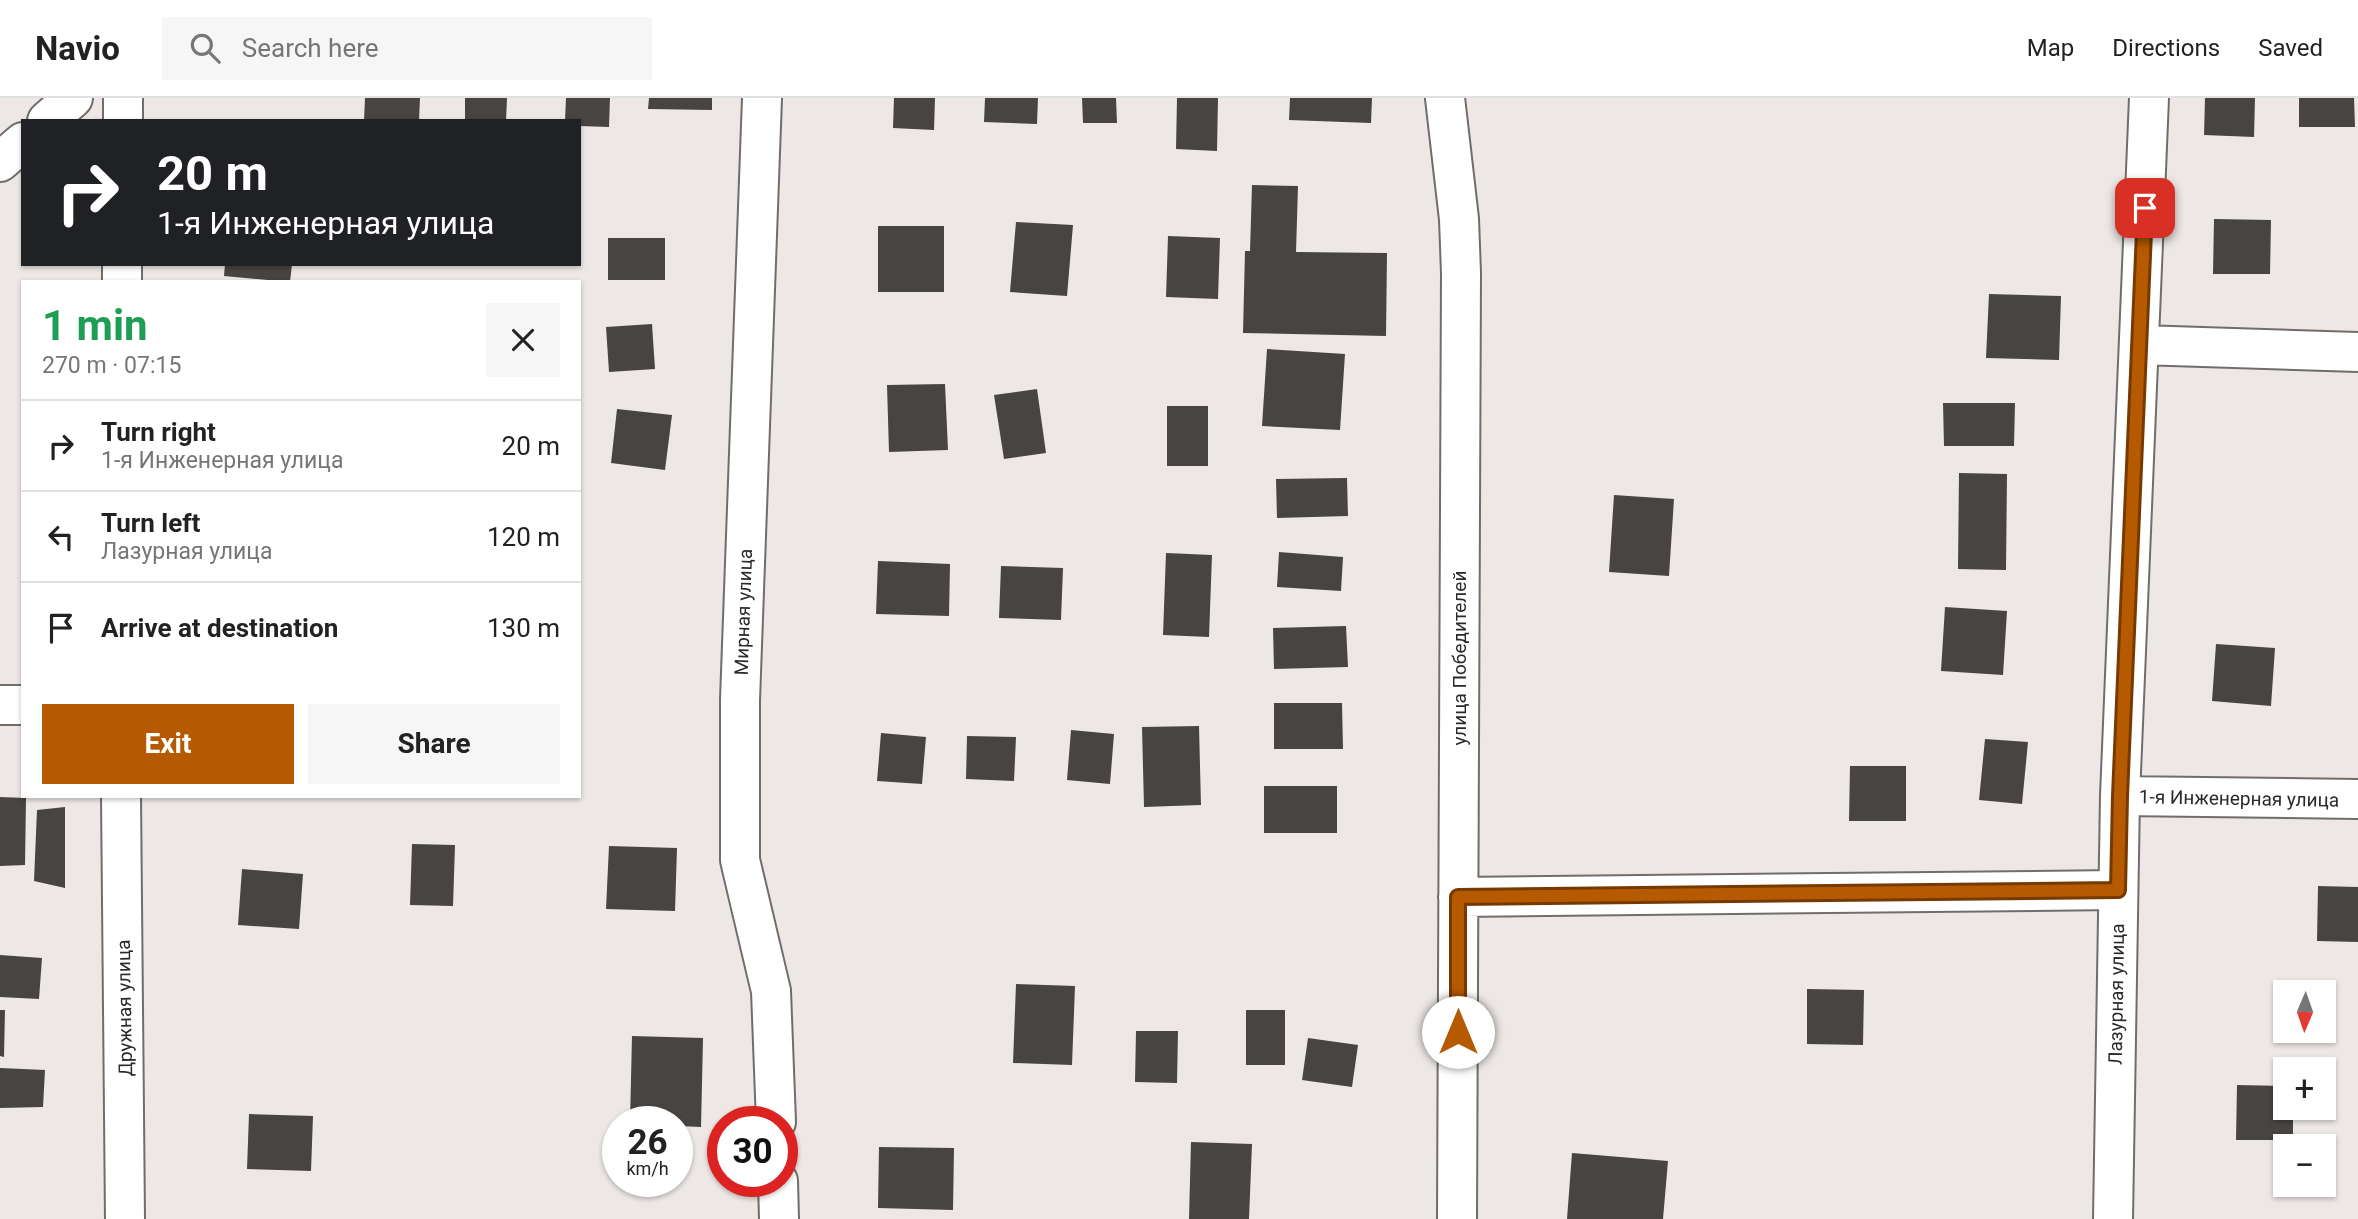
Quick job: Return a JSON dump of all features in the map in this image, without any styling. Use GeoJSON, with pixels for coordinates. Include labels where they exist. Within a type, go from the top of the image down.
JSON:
{"type":"FeatureCollection","features":[{"type":"Feature","properties":{"kind":"street"},"geometry":{"type":"LineString","coordinates":[[49,119],[74,98]]}},
{"type":"Feature","properties":{"kind":"street"},"geometry":{"type":"LineString","coordinates":[[123,98],[123,119]]}},
{"type":"Feature","properties":{"kind":"street","name":"Мирная улица"},"geometry":{"type":"LineString","coordinates":[[762,98],[740,701],[740,860],[771,991],[775,1106]]}},
{"type":"Feature","properties":{"kind":"street","name":"улица Победителей"},"geometry":{"type":"LineString","coordinates":[[1445,98],[1459,219],[1461,273],[1457,1219]]}},
{"type":"Feature","properties":{"kind":"street","name":"Лазурная улица"},"geometry":{"type":"LineString","coordinates":[[2112,1219],[2120,796],[2149,98]]}},
{"type":"Feature","properties":{"kind":"street"},"geometry":{"type":"LineString","coordinates":[[0,162],[21,144]]}},
{"type":"Feature","properties":{"kind":"street"},"geometry":{"type":"LineString","coordinates":[[2140,345],[2358,352]]}},
{"type":"Feature","properties":{"kind":"street"},"geometry":{"type":"LineString","coordinates":[[0,705],[21,705]]}},
{"type":"Feature","properties":{"kind":"street","name":"1-я Инженерная улица"},"geometry":{"type":"LineString","coordinates":[[2120,796],[2358,799]]}},
{"type":"Feature","properties":{"kind":"street","name":"Дружная улица"},"geometry":{"type":"LineString","coordinates":[[121,798],[125,1219]]}},
{"type":"Feature","properties":{"kind":"street"},"geometry":{"type":"LineString","coordinates":[[1458,897],[2118,890]]}},
{"type":"Feature","properties":{"kind":"street"},"geometry":{"type":"LineString","coordinates":[[778,1197],[779,1219]]}},
{"type":"Feature","properties":{"kind":"building"},"geometry":{"type":"Polygon","coordinates":[[[365,98],[420,98],[419,119],[364,119],[365,98]]]}},
{"type":"Feature","properties":{"kind":"building"},"geometry":{"type":"Polygon","coordinates":[[[465,98],[507,98],[506,119],[465,119],[465,98]]]}},
{"type":"Feature","properties":{"kind":"building"},"geometry":{"type":"Polygon","coordinates":[[[566,98],[610,98],[609,127],[581,126],[581,119],[565,119],[566,98]]]}},
{"type":"Feature","properties":{"kind":"building"},"geometry":{"type":"Polygon","coordinates":[[[649,98],[712,98],[712,110],[648,109],[649,98]]]}},
{"type":"Feature","properties":{"kind":"building"},"geometry":{"type":"Polygon","coordinates":[[[894,98],[935,98],[934,130],[893,128],[894,98]]]}},
{"type":"Feature","properties":{"kind":"building"},"geometry":{"type":"Polygon","coordinates":[[[985,98],[1038,98],[1037,124],[984,122],[985,98]]]}},
{"type":"Feature","properties":{"kind":"building"},"geometry":{"type":"Polygon","coordinates":[[[1082,98],[1116,98],[1117,123],[1083,123],[1082,98]]]}},
{"type":"Feature","properties":{"kind":"building"},"geometry":{"type":"Polygon","coordinates":[[[1177,98],[1218,98],[1217,151],[1176,149],[1177,98]]]}},
{"type":"Feature","properties":{"kind":"building"},"geometry":{"type":"Polygon","coordinates":[[[1290,98],[1372,98],[1371,123],[1289,120],[1290,98]]]}},
{"type":"Feature","properties":{"kind":"building"},"geometry":{"type":"Polygon","coordinates":[[[2205,98],[2255,98],[2254,137],[2204,135],[2205,98]]]}},
{"type":"Feature","properties":{"kind":"building"},"geometry":{"type":"Polygon","coordinates":[[[2299,98],[2354,98],[2355,127],[2299,127],[2299,98]]]}},
{"type":"Feature","properties":{"kind":"building"},"geometry":{"type":"Polygon","coordinates":[[[1252,185],[1298,186],[1296,252],[1387,253],[1386,336],[1243,333],[1245,251],[1250,251],[1252,185]]]}},
{"type":"Feature","properties":{"kind":"building"},"geometry":{"type":"Polygon","coordinates":[[[2214,219],[2271,220],[2270,274],[2213,274],[2214,219]]]}},
{"type":"Feature","properties":{"kind":"building"},"geometry":{"type":"Polygon","coordinates":[[[1016,222],[1073,225],[1067,296],[1010,292],[1016,222]]]}},
{"type":"Feature","properties":{"kind":"building"},"geometry":{"type":"Polygon","coordinates":[[[878,226],[944,226],[944,292],[878,292],[878,226]]]}},
{"type":"Feature","properties":{"kind":"building"},"geometry":{"type":"Polygon","coordinates":[[[1168,236],[1220,238],[1218,299],[1166,297],[1168,236]]]}},
{"type":"Feature","properties":{"kind":"building"},"geometry":{"type":"Polygon","coordinates":[[[608,238],[665,238],[665,280],[608,280],[608,238]]]}},
{"type":"Feature","properties":{"kind":"building"},"geometry":{"type":"Polygon","coordinates":[[[225,266],[292,266],[290,280],[224,276],[225,266]]]}},
{"type":"Feature","properties":{"kind":"building"},"geometry":{"type":"Polygon","coordinates":[[[1989,294],[2061,296],[2059,360],[1986,358],[1989,294]]]}},
{"type":"Feature","properties":{"kind":"building"},"geometry":{"type":"Polygon","coordinates":[[[652,324],[655,369],[609,372],[606,327],[652,324]]]}},
{"type":"Feature","properties":{"kind":"building"},"geometry":{"type":"Polygon","coordinates":[[[1267,349],[1345,354],[1340,430],[1262,426],[1267,349]]]}},
{"type":"Feature","properties":{"kind":"building"},"geometry":{"type":"Polygon","coordinates":[[[945,384],[948,450],[889,452],[887,385],[945,384]]]}},
{"type":"Feature","properties":{"kind":"building"},"geometry":{"type":"Polygon","coordinates":[[[1037,389],[1046,453],[1004,459],[994,395],[1037,389]]]}},
{"type":"Feature","properties":{"kind":"building"},"geometry":{"type":"Polygon","coordinates":[[[1943,403],[2015,403],[2014,446],[1944,446],[1943,403]]]}},
{"type":"Feature","properties":{"kind":"building"},"geometry":{"type":"Polygon","coordinates":[[[1167,406],[1208,406],[1208,466],[1167,466],[1167,406]]]}},
{"type":"Feature","properties":{"kind":"building"},"geometry":{"type":"Polygon","coordinates":[[[617,409],[672,415],[665,470],[611,463],[617,409]]]}},
{"type":"Feature","properties":{"kind":"building"},"geometry":{"type":"Polygon","coordinates":[[[1959,473],[2007,474],[2006,570],[1958,569],[1959,473]]]}},
{"type":"Feature","properties":{"kind":"building"},"geometry":{"type":"Polygon","coordinates":[[[1347,478],[1348,516],[1277,518],[1276,479],[1347,478]]]}},
{"type":"Feature","properties":{"kind":"building"},"geometry":{"type":"Polygon","coordinates":[[[1614,495],[1674,499],[1669,576],[1609,572],[1614,495]]]}},
{"type":"Feature","properties":{"kind":"building"},"geometry":{"type":"Polygon","coordinates":[[[1279,552],[1343,557],[1341,591],[1277,587],[1279,552]]]}},
{"type":"Feature","properties":{"kind":"building"},"geometry":{"type":"Polygon","coordinates":[[[1166,553],[1212,555],[1209,637],[1163,635],[1166,553]]]}},
{"type":"Feature","properties":{"kind":"building"},"geometry":{"type":"Polygon","coordinates":[[[878,561],[950,564],[949,616],[876,614],[878,561]]]}},
{"type":"Feature","properties":{"kind":"building"},"geometry":{"type":"Polygon","coordinates":[[[1001,566],[1063,568],[1061,620],[999,618],[1001,566]]]}},
{"type":"Feature","properties":{"kind":"building"},"geometry":{"type":"Polygon","coordinates":[[[1945,607],[2007,611],[2003,675],[1941,671],[1945,607]]]}},
{"type":"Feature","properties":{"kind":"building"},"geometry":{"type":"Polygon","coordinates":[[[1346,626],[1348,667],[1274,669],[1273,628],[1346,626]]]}},
{"type":"Feature","properties":{"kind":"building"},"geometry":{"type":"Polygon","coordinates":[[[2216,644],[2275,648],[2271,706],[2212,701],[2216,644]]]}},
{"type":"Feature","properties":{"kind":"building"},"geometry":{"type":"Polygon","coordinates":[[[1274,703],[1342,703],[1343,749],[1274,749],[1274,703]]]}},
{"type":"Feature","properties":{"kind":"building"},"geometry":{"type":"Polygon","coordinates":[[[1199,726],[1201,805],[1144,807],[1142,727],[1199,726]]]}},
{"type":"Feature","properties":{"kind":"building"},"geometry":{"type":"Polygon","coordinates":[[[1071,730],[1114,734],[1110,784],[1067,780],[1071,730]]]}},
{"type":"Feature","properties":{"kind":"building"},"geometry":{"type":"Polygon","coordinates":[[[881,733],[926,737],[922,784],[877,781],[881,733]]]}},
{"type":"Feature","properties":{"kind":"building"},"geometry":{"type":"Polygon","coordinates":[[[967,736],[1016,737],[1014,781],[966,779],[967,736]]]}},
{"type":"Feature","properties":{"kind":"building"},"geometry":{"type":"Polygon","coordinates":[[[1985,739],[2028,742],[2022,804],[1979,800],[1985,739]]]}},
{"type":"Feature","properties":{"kind":"building"},"geometry":{"type":"Polygon","coordinates":[[[1850,766],[1906,766],[1906,821],[1849,821],[1850,766]]]}},
{"type":"Feature","properties":{"kind":"building"},"geometry":{"type":"Polygon","coordinates":[[[1264,786],[1337,786],[1337,833],[1264,833],[1264,786]]]}},
{"type":"Feature","properties":{"kind":"building"},"geometry":{"type":"Polygon","coordinates":[[[0,797],[26,798],[25,865],[0,866],[0,797]]]}},
{"type":"Feature","properties":{"kind":"building"},"geometry":{"type":"Polygon","coordinates":[[[65,807],[65,888],[34,881],[37,810],[65,807]]]}},
{"type":"Feature","properties":{"kind":"building"},"geometry":{"type":"Polygon","coordinates":[[[412,844],[455,845],[453,906],[410,905],[412,844]]]}},
{"type":"Feature","properties":{"kind":"building"},"geometry":{"type":"Polygon","coordinates":[[[609,846],[677,848],[675,911],[606,909],[609,846]]]}},
{"type":"Feature","properties":{"kind":"building"},"geometry":{"type":"Polygon","coordinates":[[[242,869],[303,874],[299,929],[238,925],[242,869]]]}},
{"type":"Feature","properties":{"kind":"building"},"geometry":{"type":"Polygon","coordinates":[[[2318,886],[2358,887],[2358,942],[2317,941],[2318,886]]]}},
{"type":"Feature","properties":{"kind":"building"},"geometry":{"type":"Polygon","coordinates":[[[0,955],[42,958],[39,999],[0,997],[0,955]]]}},
{"type":"Feature","properties":{"kind":"building"},"geometry":{"type":"Polygon","coordinates":[[[1016,984],[1075,986],[1072,1065],[1013,1063],[1016,984]]]}},
{"type":"Feature","properties":{"kind":"building"},"geometry":{"type":"Polygon","coordinates":[[[1807,989],[1864,990],[1863,1045],[1807,1044],[1807,989]]]}},
{"type":"Feature","properties":{"kind":"building"},"geometry":{"type":"Polygon","coordinates":[[[0,1010],[5,1010],[4,1057],[0,1056],[0,1010]]]}},
{"type":"Feature","properties":{"kind":"building"},"geometry":{"type":"Polygon","coordinates":[[[1246,1010],[1285,1010],[1285,1065],[1246,1065],[1246,1010]]]}},
{"type":"Feature","properties":{"kind":"building"},"geometry":{"type":"Polygon","coordinates":[[[1136,1031],[1178,1031],[1177,1083],[1135,1082],[1136,1031]]]}},
{"type":"Feature","properties":{"kind":"building"},"geometry":{"type":"Polygon","coordinates":[[[632,1036],[703,1038],[701,1127],[693,1127],[693,1106],[630,1106],[632,1036]]]}},
{"type":"Feature","properties":{"kind":"building"},"geometry":{"type":"Polygon","coordinates":[[[1308,1038],[1358,1045],[1352,1087],[1302,1080],[1308,1038]]]}},
{"type":"Feature","properties":{"kind":"building"},"geometry":{"type":"Polygon","coordinates":[[[0,1068],[45,1070],[43,1107],[0,1108],[0,1068]]]}},
{"type":"Feature","properties":{"kind":"building"},"geometry":{"type":"Polygon","coordinates":[[[2237,1085],[2273,1086],[2273,1120],[2293,1120],[2293,1134],[2273,1134],[2273,1140],[2236,1140],[2237,1085]]]}},
{"type":"Feature","properties":{"kind":"building"},"geometry":{"type":"Polygon","coordinates":[[[249,1114],[313,1116],[311,1171],[247,1169],[249,1114]]]}},
{"type":"Feature","properties":{"kind":"building"},"geometry":{"type":"Polygon","coordinates":[[[1191,1142],[1252,1144],[1249,1219],[1189,1219],[1191,1142]]]}},
{"type":"Feature","properties":{"kind":"building"},"geometry":{"type":"Polygon","coordinates":[[[879,1147],[954,1148],[953,1210],[878,1208],[879,1147]]]}},
{"type":"Feature","properties":{"kind":"building"},"geometry":{"type":"Polygon","coordinates":[[[1572,1153],[1668,1161],[1663,1219],[1567,1219],[1572,1153]]]}},
{"type":"Feature","properties":{"kind":"route"},"geometry":{"type":"LineString","coordinates":[[1458,1032],[1458,897],[2118,890],[2145,208]]}}]}
